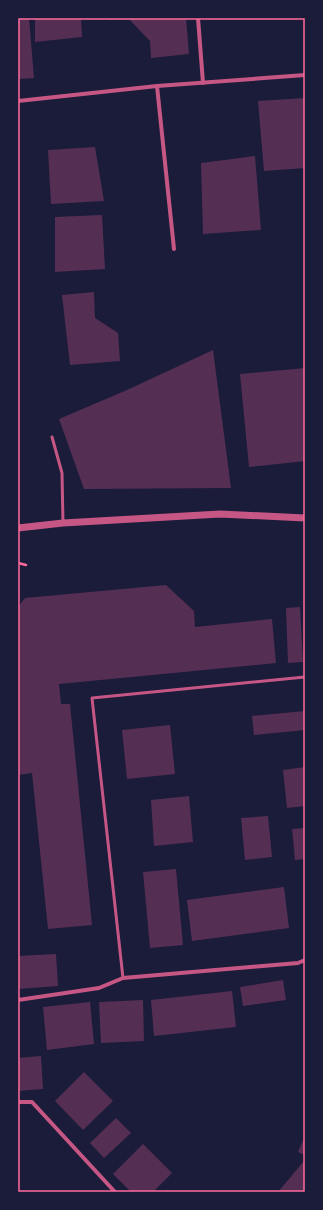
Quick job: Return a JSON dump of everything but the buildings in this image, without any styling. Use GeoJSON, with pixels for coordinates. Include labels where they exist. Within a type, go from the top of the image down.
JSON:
{"type":"FeatureCollection","features":[{"type":"Feature","properties":{"kind":"street"},"geometry":{"type":"LineString","coordinates":[[198,18],[204,83]]}},
{"type":"Feature","properties":{"kind":"street"},"geometry":{"type":"LineString","coordinates":[[18,100],[157,86],[305,74]]}},
{"type":"Feature","properties":{"kind":"street"},"geometry":{"type":"LineString","coordinates":[[157,86],[174,249]]}},
{"type":"Feature","properties":{"kind":"street"},"geometry":{"type":"LineString","coordinates":[[18,528],[64,523],[220,514],[305,518]]}},
{"type":"Feature","properties":{"kind":"street"},"geometry":{"type":"LineString","coordinates":[[18,1000],[99,988],[123,978],[298,963],[305,960]]}},
{"type":"Feature","properties":{"kind":"street"},"geometry":{"type":"LineString","coordinates":[[18,1102],[32,1102],[115,1192]]}},
{"type":"Feature","properties":{"kind":"lane"},"geometry":{"type":"LineString","coordinates":[[52,437],[62,472],[64,523]]}},
{"type":"Feature","properties":{"kind":"lane"},"geometry":{"type":"LineString","coordinates":[[123,978],[92,698],[305,677]]}},
{"type":"Feature","properties":{"kind":"path"},"geometry":{"type":"LineString","coordinates":[[18,563],[26,565]]}}]}
